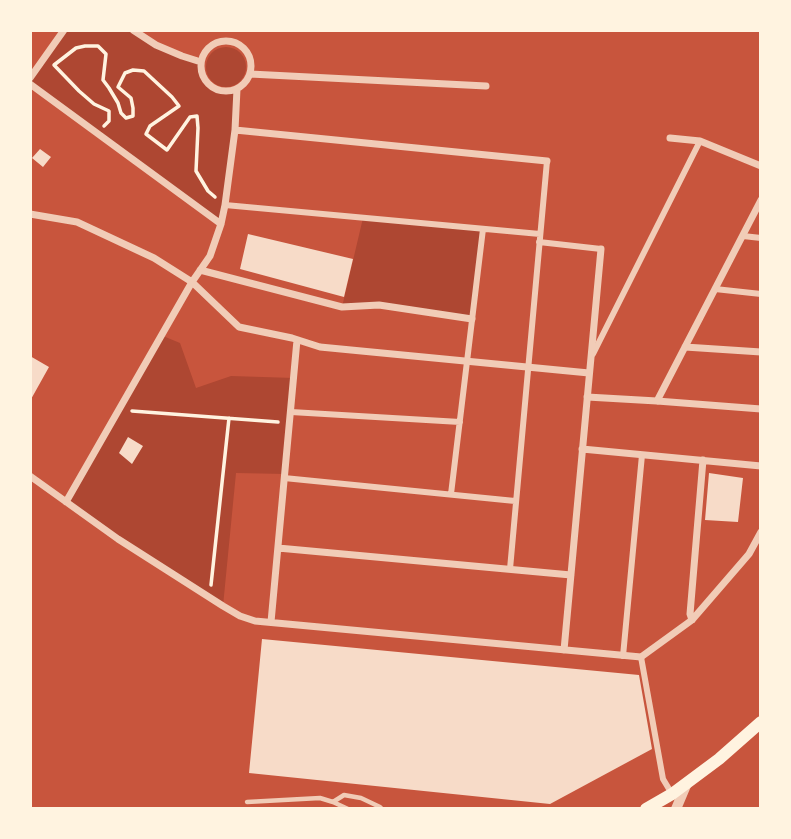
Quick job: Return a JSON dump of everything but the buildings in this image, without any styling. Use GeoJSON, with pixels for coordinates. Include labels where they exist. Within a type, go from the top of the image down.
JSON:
{"type":"FeatureCollection","features":[{"type":"Feature","properties":{"kind":"main road"},"geometry":{"type":"LineString","coordinates":[[646,809],[719,759],[761,722]]}},
{"type":"Feature","properties":{"kind":"street"},"geometry":{"type":"LineString","coordinates":[[30,78],[64,30]]}},
{"type":"Feature","properties":{"kind":"street"},"geometry":{"type":"LineString","coordinates":[[133,30],[156,45],[201,62]]}},
{"type":"Feature","properties":{"kind":"street"},"geometry":{"type":"LineString","coordinates":[[232,42],[246,50],[250,57],[250,74],[237,89],[222,91],[210,86],[202,75],[201,62],[204,54],[216,43],[232,42]]}},
{"type":"Feature","properties":{"kind":"street"},"geometry":{"type":"LineString","coordinates":[[250,74],[486,86]]}},
{"type":"Feature","properties":{"kind":"street"},"geometry":{"type":"LineString","coordinates":[[30,85],[221,224]]}},
{"type":"Feature","properties":{"kind":"street"},"geometry":{"type":"LineString","coordinates":[[66,502],[192,282],[210,256],[225,205],[235,130],[237,89]]}},
{"type":"Feature","properties":{"kind":"street"},"geometry":{"type":"LineString","coordinates":[[235,130],[547,161],[510,569]]}},
{"type":"Feature","properties":{"kind":"street"},"geometry":{"type":"LineString","coordinates":[[670,138],[701,141],[761,166]]}},
{"type":"Feature","properties":{"kind":"street"},"geometry":{"type":"LineString","coordinates":[[590,358],[701,141]]}},
{"type":"Feature","properties":{"kind":"street"},"geometry":{"type":"LineString","coordinates":[[657,401],[761,200]]}},
{"type":"Feature","properties":{"kind":"street"},"geometry":{"type":"LineString","coordinates":[[225,205],[483,229],[601,248],[565,650]]}},
{"type":"Feature","properties":{"kind":"street"},"geometry":{"type":"LineString","coordinates":[[30,214],[77,222],[154,258],[192,282],[239,327],[320,347],[589,373]]}},
{"type":"Feature","properties":{"kind":"street"},"geometry":{"type":"LineString","coordinates":[[451,495],[483,229]]}},
{"type":"Feature","properties":{"kind":"street"},"geometry":{"type":"LineString","coordinates":[[743,236],[761,238]]}},
{"type":"Feature","properties":{"kind":"street"},"geometry":{"type":"LineString","coordinates":[[200,270],[342,307],[379,305],[472,319]]}},
{"type":"Feature","properties":{"kind":"street"},"geometry":{"type":"LineString","coordinates":[[715,289],[761,294]]}},
{"type":"Feature","properties":{"kind":"street"},"geometry":{"type":"LineString","coordinates":[[271,622],[297,340]]}},
{"type":"Feature","properties":{"kind":"street"},"geometry":{"type":"LineString","coordinates":[[685,347],[761,352]]}},
{"type":"Feature","properties":{"kind":"street"},"geometry":{"type":"LineString","coordinates":[[587,397],[761,410]]}},
{"type":"Feature","properties":{"kind":"street"},"geometry":{"type":"LineString","coordinates":[[290,412],[460,422]]}},
{"type":"Feature","properties":{"kind":"street"},"geometry":{"type":"LineString","coordinates":[[582,449],[761,466]]}},
{"type":"Feature","properties":{"kind":"street"},"geometry":{"type":"LineString","coordinates":[[623,656],[642,455]]}},
{"type":"Feature","properties":{"kind":"street"},"geometry":{"type":"LineString","coordinates":[[692,620],[690,614],[703,460]]}},
{"type":"Feature","properties":{"kind":"street"},"geometry":{"type":"LineString","coordinates":[[30,476],[118,539],[240,616],[254,621],[623,656],[641,657],[692,620],[749,554],[761,532]]}},
{"type":"Feature","properties":{"kind":"street"},"geometry":{"type":"LineString","coordinates":[[284,478],[515,501]]}},
{"type":"Feature","properties":{"kind":"street"},"geometry":{"type":"LineString","coordinates":[[278,548],[571,575]]}},
{"type":"Feature","properties":{"kind":"street"},"geometry":{"type":"LineString","coordinates":[[641,657],[663,779],[671,794]]}},
{"type":"Feature","properties":{"kind":"street"},"geometry":{"type":"LineString","coordinates":[[676,809],[687,783]]}},
{"type":"Feature","properties":{"kind":"lane"},"geometry":{"type":"LineString","coordinates":[[334,802],[344,795],[361,798],[382,809]]}},
{"type":"Feature","properties":{"kind":"lane"},"geometry":{"type":"LineString","coordinates":[[247,802],[320,798],[348,809]]}},
{"type":"Feature","properties":{"kind":"path"},"geometry":{"type":"LineString","coordinates":[[96,132],[109,121],[109,111],[94,104],[54,65],[76,48],[85,46],[98,46],[106,54],[103,80],[126,118],[133,116],[131,98],[118,86],[125,73],[133,70],[144,71],[172,97],[179,106],[150,126],[146,134],[167,150],[190,117],[197,116],[196,171],[208,191],[225,205]]}},
{"type":"Feature","properties":{"kind":"path"},"geometry":{"type":"LineString","coordinates":[[119,411],[290,423]]}},
{"type":"Feature","properties":{"kind":"path"},"geometry":{"type":"LineString","coordinates":[[209,597],[229,418]]}},
{"type":"Feature","properties":{"kind":"shaded area"},"geometry":{"type":"Polygon","coordinates":[[[64,30],[133,30],[156,45],[201,62],[206,81],[216,89],[237,89],[221,224],[30,84],[30,78],[64,30]]]}},
{"type":"Feature","properties":{"kind":"shaded area"},"geometry":{"type":"Polygon","coordinates":[[[226,47],[240,53],[246,67],[240,81],[226,87],[212,81],[206,67],[212,53],[226,47]]]}},
{"type":"Feature","properties":{"kind":"shaded area"},"geometry":{"type":"Polygon","coordinates":[[[363,218],[483,229],[472,319],[379,305],[342,307],[363,218]]]}},
{"type":"Feature","properties":{"kind":"shaded area"},"geometry":{"type":"Polygon","coordinates":[[[163,336],[180,343],[196,388],[231,376],[294,378],[285,474],[236,473],[223,606],[66,502],[163,336]]]}}]}
